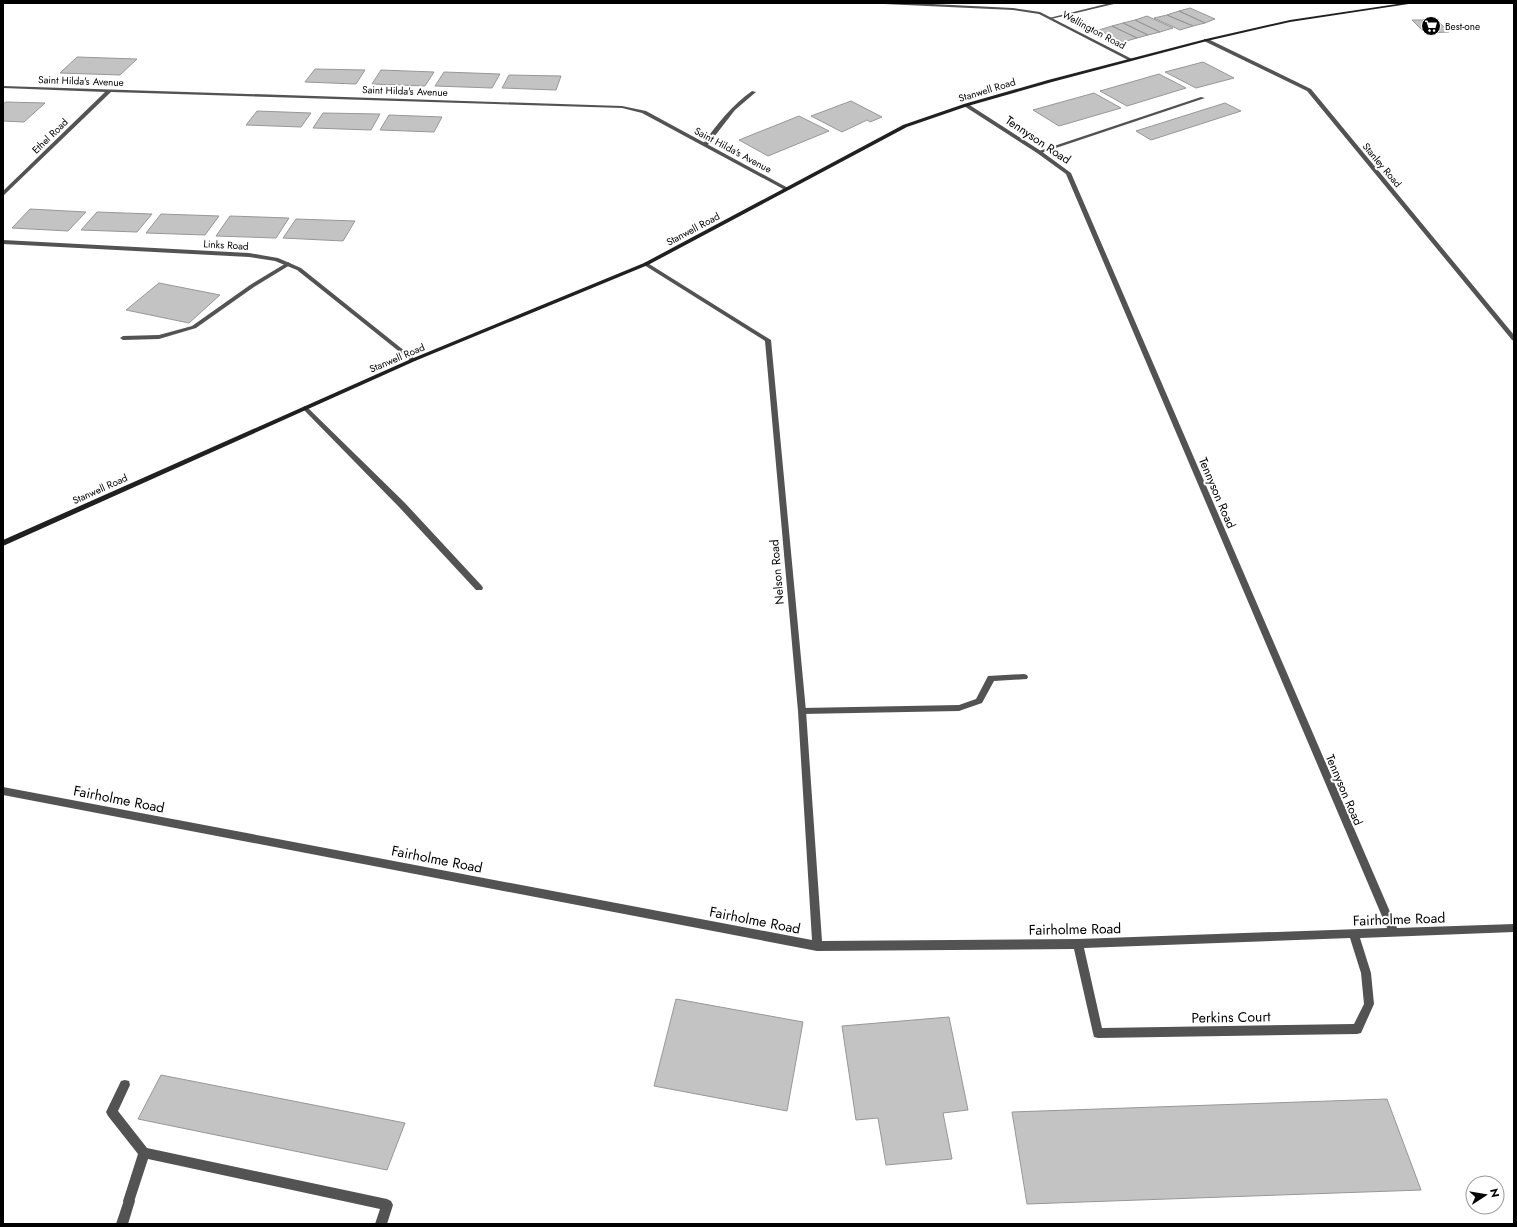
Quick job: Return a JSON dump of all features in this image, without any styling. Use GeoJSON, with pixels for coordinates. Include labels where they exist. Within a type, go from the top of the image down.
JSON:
{"type":"FeatureCollection","features":[{"type":"Feature","properties":{"kind":"street","name":"Wellington Road"},"geometry":{"type":"LineString","coordinates":[[884,3],[1014,9],[1040,13],[1130,59]]}},
{"type":"Feature","properties":{"kind":"street"},"geometry":{"type":"LineString","coordinates":[[1051,18],[1116,3]]}},
{"type":"Feature","properties":{"kind":"street","name":"Stanwell Road"},"geometry":{"type":"LineString","coordinates":[[3,543],[413,360],[646,264],[905,126],[966,105],[1130,59],[1206,40],[1290,21],[1413,3]]}},
{"type":"Feature","properties":{"kind":"street","name":"Stanley Road"},"geometry":{"type":"LineString","coordinates":[[1206,40],[1309,90],[1514,339]]}},
{"type":"Feature","properties":{"kind":"street","name":"Saint Hilda's Avenue"},"geometry":{"type":"LineString","coordinates":[[3,87],[622,107],[644,112],[786,189]]}},
{"type":"Feature","properties":{"kind":"street","name":"Ethel Road"},"geometry":{"type":"LineString","coordinates":[[3,194],[109,91]]}},
{"type":"Feature","properties":{"kind":"street"},"geometry":{"type":"LineString","coordinates":[[704,145],[727,115],[745,97],[754,92]]}},
{"type":"Feature","properties":{"kind":"street"},"geometry":{"type":"LineString","coordinates":[[1039,152],[1203,98]]}},
{"type":"Feature","properties":{"kind":"street","name":"Tennyson Road"},"geometry":{"type":"LineString","coordinates":[[966,105],[1039,152],[1068,174],[1394,933]]}},
{"type":"Feature","properties":{"kind":"street","name":"Links Road"},"geometry":{"type":"LineString","coordinates":[[3,242],[249,255],[276,259],[299,269],[413,360]]}},
{"type":"Feature","properties":{"kind":"street"},"geometry":{"type":"LineString","coordinates":[[123,338],[159,337],[194,327],[252,286],[288,264]]}},
{"type":"Feature","properties":{"kind":"street","name":"Nelson Road"},"geometry":{"type":"LineString","coordinates":[[646,264],[768,340],[802,711],[817,946]]}},
{"type":"Feature","properties":{"kind":"street"},"geometry":{"type":"LineString","coordinates":[[305,408],[402,505],[479,588]]}},
{"type":"Feature","properties":{"kind":"street"},"geometry":{"type":"LineString","coordinates":[[802,711],[959,708],[978,701],[991,678],[1024,677]]}},
{"type":"Feature","properties":{"kind":"street","name":"Fairholme Road"},"geometry":{"type":"LineString","coordinates":[[3,791],[817,946],[1078,944],[1514,928]]}},
{"type":"Feature","properties":{"kind":"street","name":"Perkins Court"},"geometry":{"type":"LineString","coordinates":[[1078,944],[1098,1034],[1357,1029],[1370,1004],[1366,973],[1354,935]]}},
{"type":"Feature","properties":{"kind":"street"},"geometry":{"type":"LineString","coordinates":[[125,1086],[112,1112],[144,1153],[387,1205],[380,1224]]}},
{"type":"Feature","properties":{"kind":"street"},"geometry":{"type":"LineString","coordinates":[[122,1224],[144,1153]]}},
{"type":"Feature","properties":{"kind":"building"},"geometry":{"type":"Polygon","coordinates":[[[1190,8],[1215,19],[1205,23],[1179,11],[1190,8]]]}},
{"type":"Feature","properties":{"kind":"building"},"geometry":{"type":"Polygon","coordinates":[[[1179,11],[1205,23],[1193,26],[1167,15],[1179,11]]]}},
{"type":"Feature","properties":{"kind":"building"},"geometry":{"type":"Polygon","coordinates":[[[1167,15],[1193,26],[1180,30],[1154,18],[1167,15]]]}},
{"type":"Feature","properties":{"kind":"building"},"geometry":{"type":"Polygon","coordinates":[[[1147,16],[1173,28],[1160,32],[1135,20],[1147,16]]]}},
{"type":"Feature","properties":{"kind":"building"},"geometry":{"type":"Polygon","coordinates":[[[1135,20],[1160,32],[1148,35],[1123,23],[1135,20]]]}},
{"type":"Feature","properties":{"kind":"building","name":"Best-one"},"geometry":{"type":"Polygon","coordinates":[[[1412,20],[1437,20],[1449,32],[1425,33],[1412,20]]]}},
{"type":"Feature","properties":{"kind":"building"},"geometry":{"type":"Polygon","coordinates":[[[1123,23],[1148,35],[1137,38],[1112,26],[1123,23]]]}},
{"type":"Feature","properties":{"kind":"building"},"geometry":{"type":"Polygon","coordinates":[[[1112,26],[1137,38],[1123,42],[1099,30],[1112,26]]]}},
{"type":"Feature","properties":{"kind":"building"},"geometry":{"type":"Polygon","coordinates":[[[77,57],[137,59],[120,75],[60,73],[77,57]]]}},
{"type":"Feature","properties":{"kind":"building"},"geometry":{"type":"Polygon","coordinates":[[[1203,62],[1234,78],[1196,88],[1165,72],[1203,62]]]}},
{"type":"Feature","properties":{"kind":"building"},"geometry":{"type":"Polygon","coordinates":[[[315,69],[365,70],[356,84],[305,82],[315,69]]]}},
{"type":"Feature","properties":{"kind":"building"},"geometry":{"type":"Polygon","coordinates":[[[381,70],[434,72],[425,86],[372,84],[381,70]]]}},
{"type":"Feature","properties":{"kind":"building"},"geometry":{"type":"Polygon","coordinates":[[[444,72],[500,74],[492,88],[435,86],[444,72]]]}},
{"type":"Feature","properties":{"kind":"building"},"geometry":{"type":"Polygon","coordinates":[[[1159,74],[1186,88],[1127,106],[1100,91],[1159,74]]]}},
{"type":"Feature","properties":{"kind":"building"},"geometry":{"type":"Polygon","coordinates":[[[509,75],[561,76],[556,90],[502,88],[509,75]]]}},
{"type":"Feature","properties":{"kind":"building"},"geometry":{"type":"Polygon","coordinates":[[[1094,93],[1121,108],[1059,126],[1033,110],[1094,93]]]}},
{"type":"Feature","properties":{"kind":"building"},"geometry":{"type":"Polygon","coordinates":[[[851,101],[882,117],[870,122],[867,120],[842,132],[811,116],[851,101]]]}},
{"type":"Feature","properties":{"kind":"building"},"geometry":{"type":"Polygon","coordinates":[[[6,102],[45,103],[24,122],[3,121],[3,104],[6,102]]]}},
{"type":"Feature","properties":{"kind":"building"},"geometry":{"type":"Polygon","coordinates":[[[1225,103],[1241,111],[1151,140],[1136,131],[1225,103]]]}},
{"type":"Feature","properties":{"kind":"building"},"geometry":{"type":"Polygon","coordinates":[[[257,111],[311,113],[301,127],[246,125],[257,111]]]}},
{"type":"Feature","properties":{"kind":"building"},"geometry":{"type":"Polygon","coordinates":[[[323,113],[380,114],[371,130],[313,128],[323,113]]]}},
{"type":"Feature","properties":{"kind":"building"},"geometry":{"type":"Polygon","coordinates":[[[389,115],[442,117],[434,132],[380,130],[389,115]]]}},
{"type":"Feature","properties":{"kind":"building"},"geometry":{"type":"Polygon","coordinates":[[[799,116],[829,131],[768,156],[739,140],[799,116]]]}},
{"type":"Feature","properties":{"kind":"building"},"geometry":{"type":"Polygon","coordinates":[[[30,209],[86,212],[68,231],[12,228],[30,209]]]}},
{"type":"Feature","properties":{"kind":"building"},"geometry":{"type":"Polygon","coordinates":[[[97,212],[152,214],[137,232],[81,230],[97,212]]]}},
{"type":"Feature","properties":{"kind":"building"},"geometry":{"type":"Polygon","coordinates":[[[161,214],[219,216],[205,235],[146,233],[161,214]]]}},
{"type":"Feature","properties":{"kind":"building"},"geometry":{"type":"Polygon","coordinates":[[[230,216],[289,218],[276,238],[216,236],[230,216]]]}},
{"type":"Feature","properties":{"kind":"building"},"geometry":{"type":"Polygon","coordinates":[[[296,219],[355,221],[343,241],[283,238],[296,219]]]}},
{"type":"Feature","properties":{"kind":"building"},"geometry":{"type":"Polygon","coordinates":[[[159,283],[220,295],[189,323],[126,310],[159,283]]]}},
{"type":"Feature","properties":{"kind":"building"},"geometry":{"type":"Polygon","coordinates":[[[676,999],[803,1022],[787,1111],[654,1086],[676,999]]]}},
{"type":"Feature","properties":{"kind":"building"},"geometry":{"type":"Polygon","coordinates":[[[949,1017],[968,1110],[943,1113],[952,1159],[886,1165],[878,1118],[856,1120],[842,1026],[949,1017]]]}},
{"type":"Feature","properties":{"kind":"building"},"geometry":{"type":"Polygon","coordinates":[[[161,1075],[405,1123],[387,1170],[138,1119],[161,1075]]]}},
{"type":"Feature","properties":{"kind":"building"},"geometry":{"type":"Polygon","coordinates":[[[1387,1099],[1421,1190],[1027,1204],[1012,1112],[1387,1099]]]}},
{"type":"Feature","properties":{"kind":"place","name":"Best-one"},"geometry":{"type":"Point","coordinates":[1431,26]}}]}
